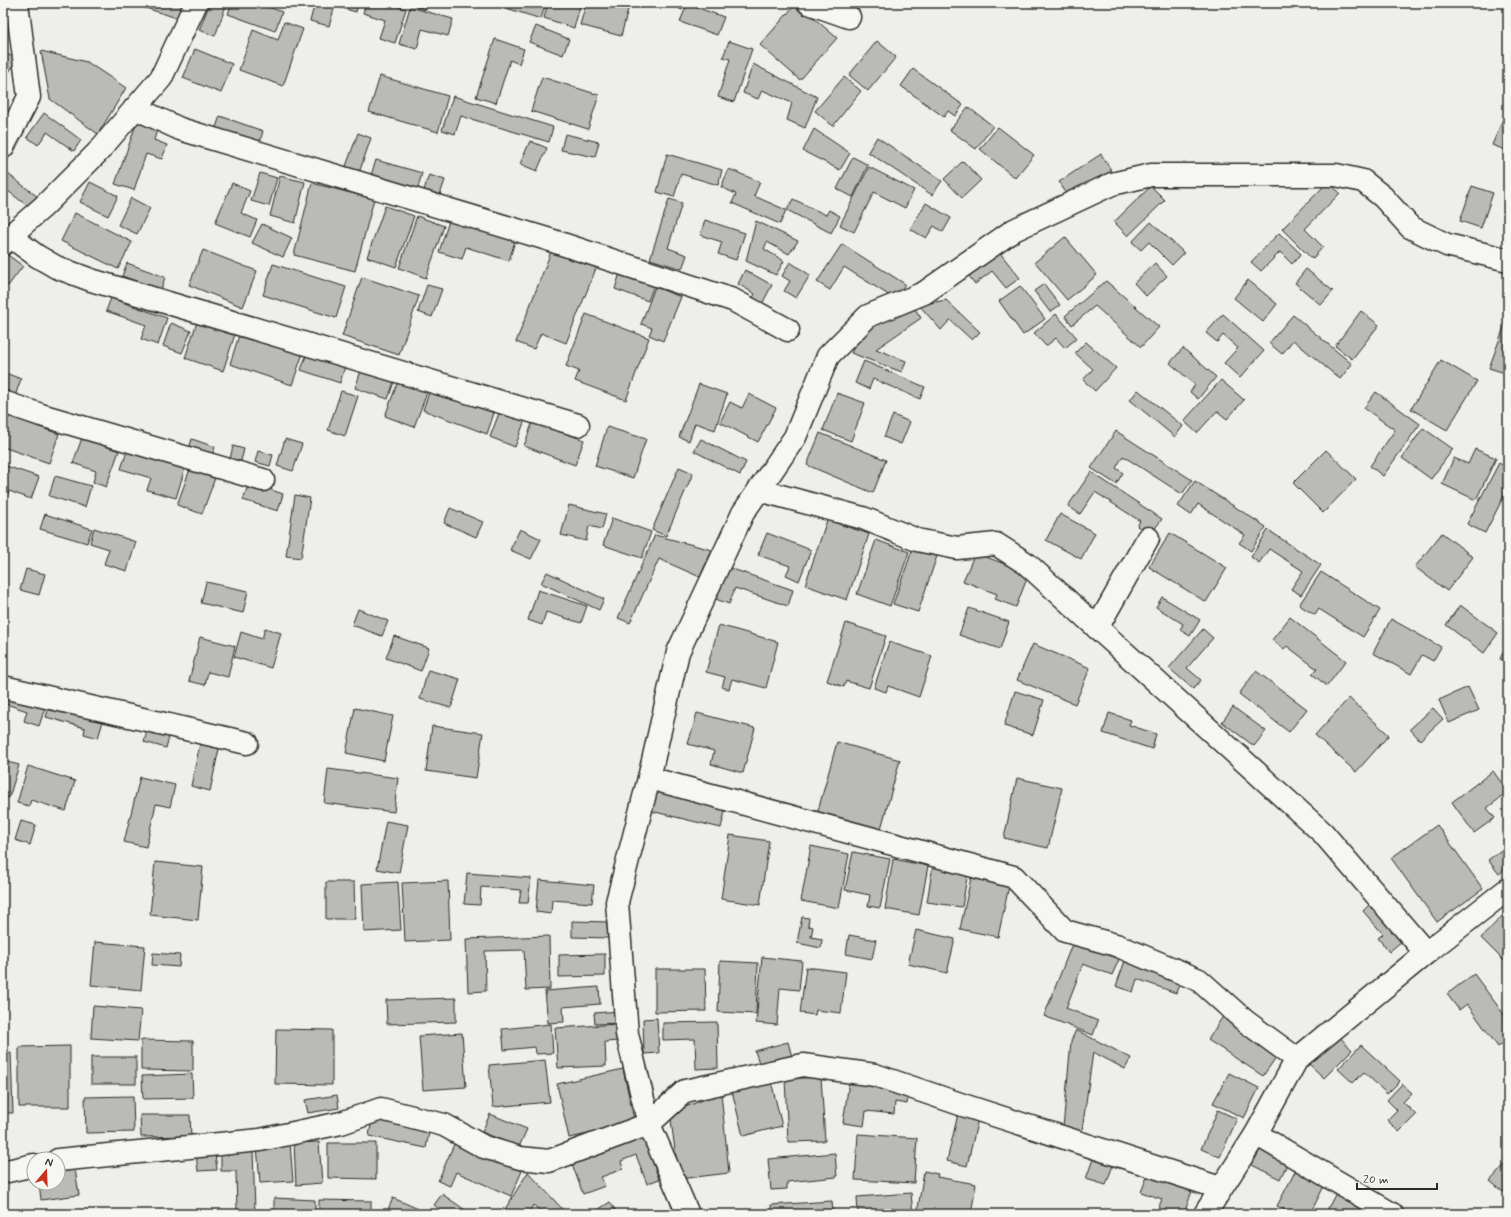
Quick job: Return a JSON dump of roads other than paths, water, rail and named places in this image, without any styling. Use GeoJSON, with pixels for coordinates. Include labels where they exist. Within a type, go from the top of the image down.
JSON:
{"type":"FeatureCollection","features":[{"type":"Feature","properties":{"kind":"street"},"geometry":{"type":"LineString","coordinates":[[3,148],[29,97],[17,3]]}},
{"type":"Feature","properties":{"kind":"street"},"geometry":{"type":"LineString","coordinates":[[196,3],[161,78],[97,153],[44,206],[6,240],[56,267],[91,280],[578,425]]}},
{"type":"Feature","properties":{"kind":"street"},"geometry":{"type":"LineString","coordinates":[[809,3],[849,17]]}},
{"type":"Feature","properties":{"kind":"street"},"geometry":{"type":"LineString","coordinates":[[136,108],[180,129],[547,239],[733,300],[788,330]]}},
{"type":"Feature","properties":{"kind":"street"},"geometry":{"type":"LineString","coordinates":[[688,1214],[649,1124],[627,1034],[617,902],[649,778],[678,652],[743,513],[795,437],[828,356],[868,316],[924,293],[1014,230],[1112,184],[1151,175],[1336,175],[1363,181],[1383,197],[1410,227],[1446,246],[1508,260]]}},
{"type":"Feature","properties":{"kind":"street"},"geometry":{"type":"LineString","coordinates":[[3,402],[41,415],[264,480]]}},
{"type":"Feature","properties":{"kind":"street"},"geometry":{"type":"LineString","coordinates":[[759,490],[863,518],[917,540],[957,548],[996,544],[1027,564],[1323,833],[1426,954]]}},
{"type":"Feature","properties":{"kind":"street"},"geometry":{"type":"LineString","coordinates":[[1097,628],[1148,538]]}},
{"type":"Feature","properties":{"kind":"street"},"geometry":{"type":"LineString","coordinates":[[3,687],[247,743]]}},
{"type":"Feature","properties":{"kind":"street"},"geometry":{"type":"LineString","coordinates":[[649,778],[1014,877],[1065,931],[1116,945],[1199,980],[1245,1021],[1297,1059]]}},
{"type":"Feature","properties":{"kind":"street"},"geometry":{"type":"LineString","coordinates":[[1205,1214],[1220,1188],[1256,1134],[1297,1059],[1508,889]]}},
{"type":"Feature","properties":{"kind":"street"},"geometry":{"type":"LineString","coordinates":[[66,1159],[260,1140],[341,1123],[381,1109],[444,1125],[484,1147],[520,1158],[549,1161],[649,1124],[686,1091],[803,1065],[875,1075],[1220,1188]]}},
{"type":"Feature","properties":{"kind":"street"},"geometry":{"type":"LineString","coordinates":[[1256,1134],[1392,1214]]}},
{"type":"Feature","properties":{"kind":"street"},"geometry":{"type":"LineString","coordinates":[[3,1172],[26,1167]]}}]}
